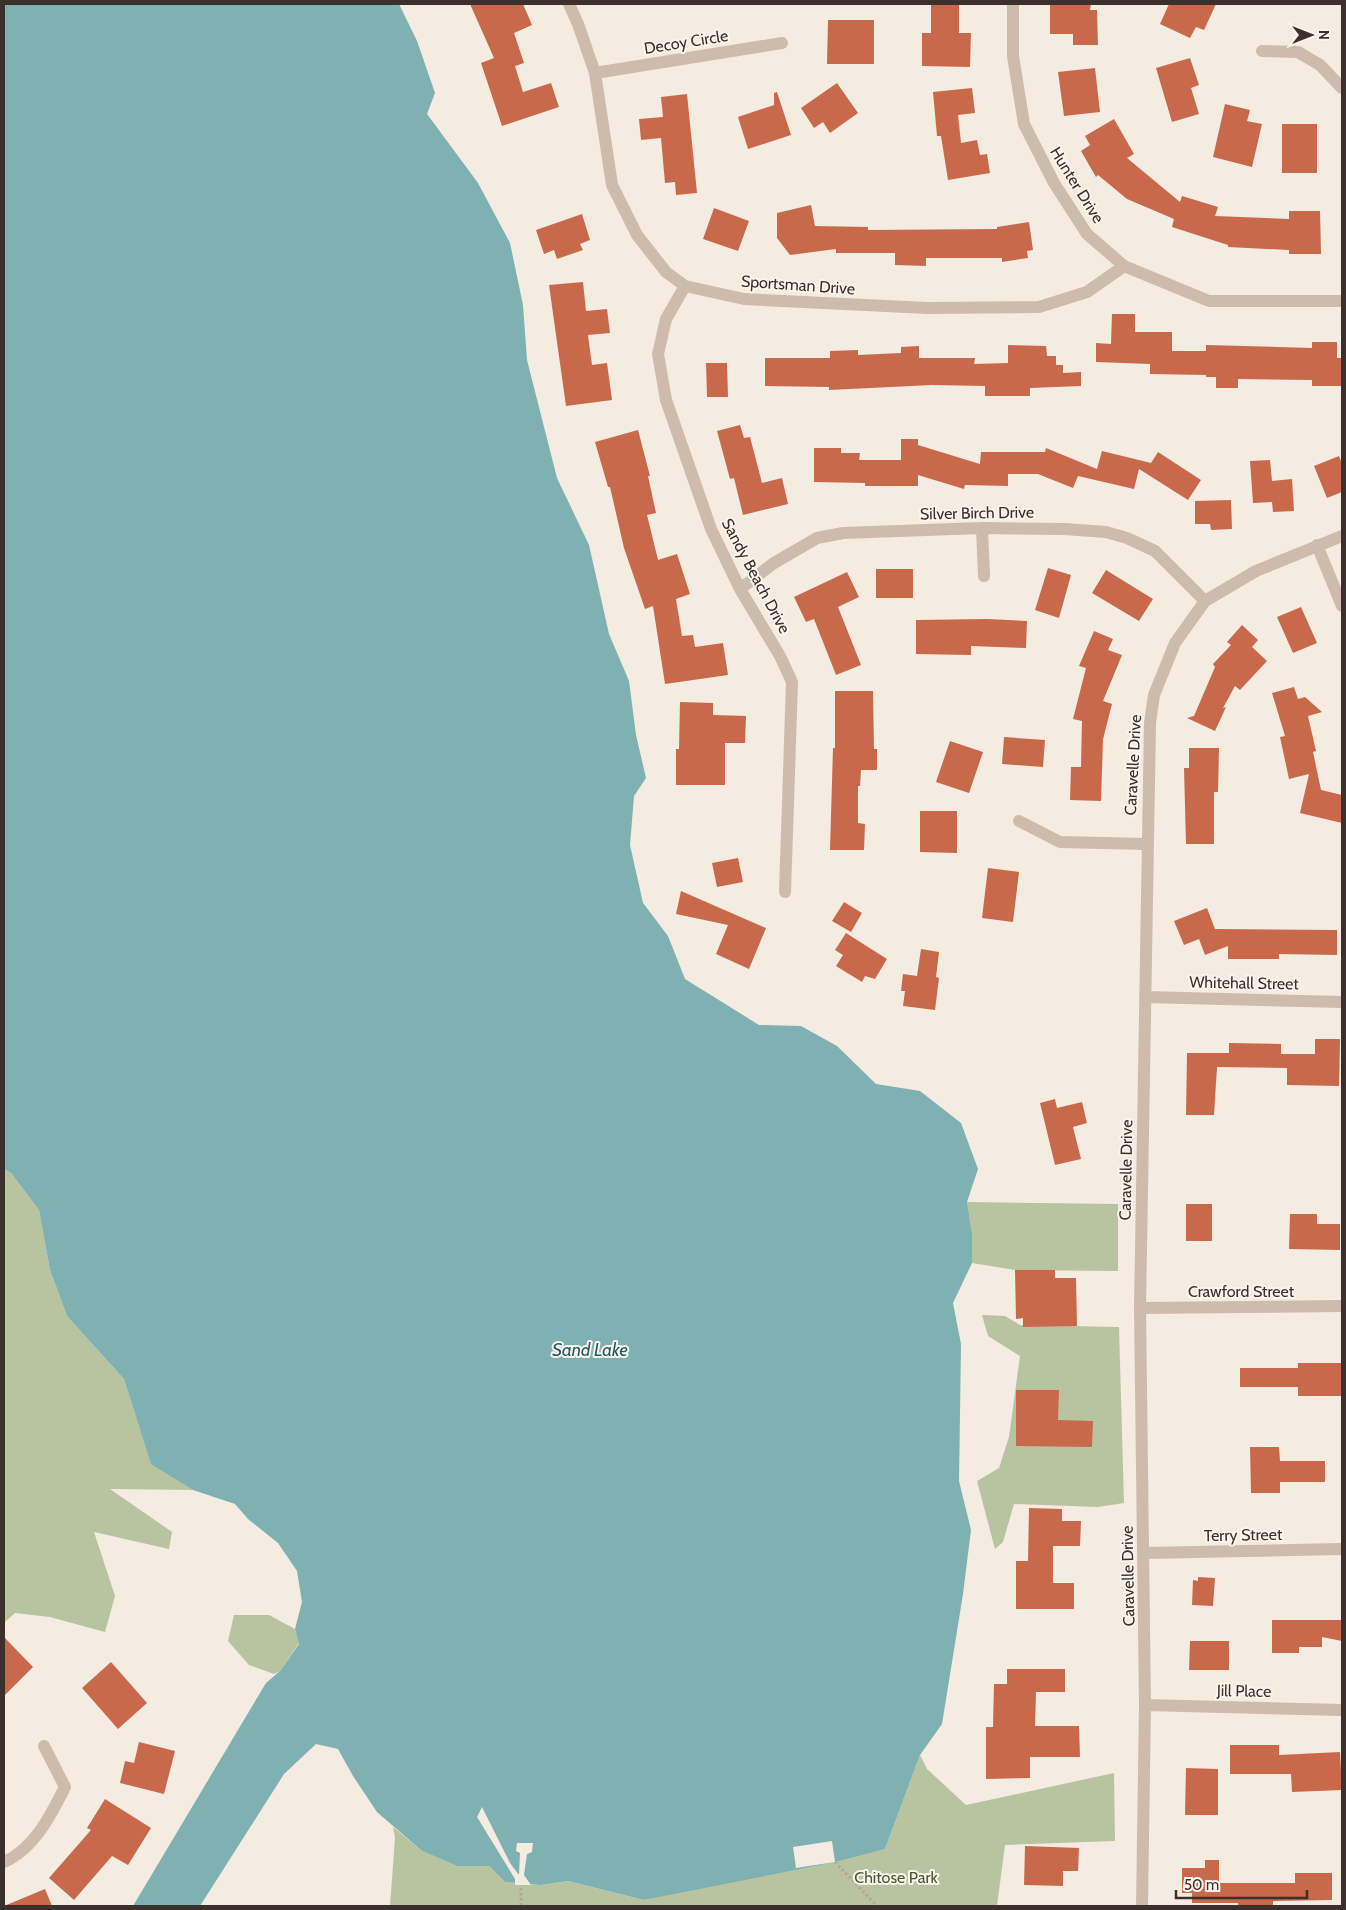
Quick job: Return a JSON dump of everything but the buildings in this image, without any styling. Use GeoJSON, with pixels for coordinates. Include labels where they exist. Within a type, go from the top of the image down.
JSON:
{"type":"FeatureCollection","features":[{"type":"Feature","properties":{"kind":"street","name":"Sportsman Drive"},"geometry":{"type":"LineString","coordinates":[[569,4],[594,73],[612,185],[637,236],[666,272],[685,286],[744,299],[927,308],[1039,307],[1087,292],[1124,266]]}},
{"type":"Feature","properties":{"kind":"street","name":"Hunter Drive"},"geometry":{"type":"LineString","coordinates":[[1014,4],[1013,56],[1024,124],[1054,183],[1087,234],[1124,266],[1209,301],[1342,301]]}},
{"type":"Feature","properties":{"kind":"street","name":"Decoy Circle"},"geometry":{"type":"LineString","coordinates":[[594,73],[782,43]]}},
{"type":"Feature","properties":{"kind":"street"},"geometry":{"type":"LineString","coordinates":[[1262,52],[1298,52],[1320,65],[1342,88]]}},
{"type":"Feature","properties":{"kind":"street","name":"Sandy Beach Drive"},"geometry":{"type":"LineString","coordinates":[[685,286],[666,319],[658,354],[666,400],[711,529],[740,589],[780,656],[792,682],[785,892]]}},
{"type":"Feature","properties":{"kind":"street"},"geometry":{"type":"LineString","coordinates":[[982,528],[984,576]]}},
{"type":"Feature","properties":{"kind":"street","name":"Silver Birch Drive"},"geometry":{"type":"LineString","coordinates":[[740,589],[774,563],[817,538],[843,533],[982,528],[1064,529],[1106,532],[1127,538],[1155,551],[1205,601]]}},
{"type":"Feature","properties":{"kind":"street","name":"Caravelle Drive"},"geometry":{"type":"LineString","coordinates":[[1142,1906],[1145,1705],[1140,1308],[1146,844],[1150,723],[1154,694],[1175,643],[1205,601],[1256,570],[1342,536]]}},
{"type":"Feature","properties":{"kind":"street"},"geometry":{"type":"LineString","coordinates":[[1317,545],[1342,606]]}},
{"type":"Feature","properties":{"kind":"street"},"geometry":{"type":"LineString","coordinates":[[1019,821],[1060,842],[1146,844]]}},
{"type":"Feature","properties":{"kind":"street","name":"Whitehall Street"},"geometry":{"type":"LineString","coordinates":[[1145,997],[1342,1002]]}},
{"type":"Feature","properties":{"kind":"street","name":"Crawford Street"},"geometry":{"type":"LineString","coordinates":[[1140,1308],[1342,1306]]}},
{"type":"Feature","properties":{"kind":"street","name":"Terry Street"},"geometry":{"type":"LineString","coordinates":[[1144,1553],[1342,1549]]}},
{"type":"Feature","properties":{"kind":"street","name":"Jill Place"},"geometry":{"type":"LineString","coordinates":[[1145,1705],[1342,1710]]}},
{"type":"Feature","properties":{"kind":"street"},"geometry":{"type":"LineString","coordinates":[[4,1862],[14,1858],[47,1822],[65,1787],[44,1746]]}},
{"type":"Feature","properties":{"kind":"path"},"geometry":{"type":"LineString","coordinates":[[835,1862],[877,1906]]}},
{"type":"Feature","properties":{"kind":"path"},"geometry":{"type":"LineString","coordinates":[[521,1888],[522,1906]]}},
{"type":"Feature","properties":{"kind":"green space"},"geometry":{"type":"Polygon","coordinates":[[[4,1169],[11,1173],[39,1210],[50,1270],[67,1316],[124,1379],[151,1463],[193,1490],[110,1489],[172,1532],[169,1549],[94,1532],[115,1596],[105,1632],[50,1617],[15,1613],[4,1623],[4,1169]]]}},
{"type":"Feature","properties":{"kind":"green space"},"geometry":{"type":"Polygon","coordinates":[[[967,1202],[1118,1204],[1118,1271],[1015,1270],[972,1263],[972,1233],[967,1202]]]}},
{"type":"Feature","properties":{"kind":"green space"},"geometry":{"type":"Polygon","coordinates":[[[982,1315],[1005,1316],[1020,1325],[1119,1327],[1124,1503],[1098,1507],[1014,1504],[1003,1542],[995,1549],[977,1481],[999,1468],[1009,1437],[1020,1356],[988,1336],[982,1315]]]}},
{"type":"Feature","properties":{"kind":"green space"},"geometry":{"type":"Polygon","coordinates":[[[234,1615],[269,1615],[295,1629],[299,1643],[280,1671],[274,1674],[249,1665],[228,1641],[234,1615]]]}},
{"type":"Feature","properties":{"kind":"green space","name":"Chitose Park"},"geometry":{"type":"Polygon","coordinates":[[[920,1755],[927,1769],[966,1805],[1114,1773],[1115,1841],[1005,1845],[997,1906],[390,1906],[395,1838],[393,1827],[422,1851],[457,1866],[489,1866],[505,1882],[541,1885],[568,1881],[644,1900],[885,1849],[920,1755]]]}},
{"type":"Feature","properties":{"kind":"water","name":"Sand Lake"},"geometry":{"type":"Polygon","coordinates":[[[4,4],[399,4],[417,41],[435,93],[427,114],[478,183],[510,243],[523,305],[527,360],[557,478],[589,545],[609,634],[629,681],[636,735],[646,778],[634,796],[630,845],[643,903],[668,936],[685,979],[759,1025],[801,1026],[837,1046],[876,1084],[920,1091],[961,1123],[978,1169],[967,1202],[972,1233],[972,1263],[953,1303],[961,1344],[959,1481],[971,1530],[963,1594],[942,1724],[920,1755],[885,1849],[835,1862],[644,1900],[568,1881],[541,1885],[505,1882],[489,1866],[457,1866],[422,1851],[377,1812],[338,1749],[316,1744],[284,1774],[200,1906],[133,1906],[266,1683],[280,1671],[299,1644],[295,1629],[302,1602],[297,1571],[278,1543],[248,1519],[235,1504],[193,1490],[151,1464],[124,1379],[67,1316],[50,1270],[39,1210],[11,1173],[4,1169],[4,4]]]}},
{"type":"Feature","properties":{"kind":"pier"},"geometry":{"type":"Polygon","coordinates":[[[482,1807],[510,1863],[519,1875],[520,1853],[516,1851],[517,1843],[533,1843],[532,1852],[527,1854],[524,1875],[531,1885],[515,1885],[515,1879],[477,1817],[482,1807]]]}},
{"type":"Feature","properties":{"kind":"pier"},"geometry":{"type":"Polygon","coordinates":[[[832,1841],[835,1862],[796,1868],[793,1847],[832,1841]]]}}]}
